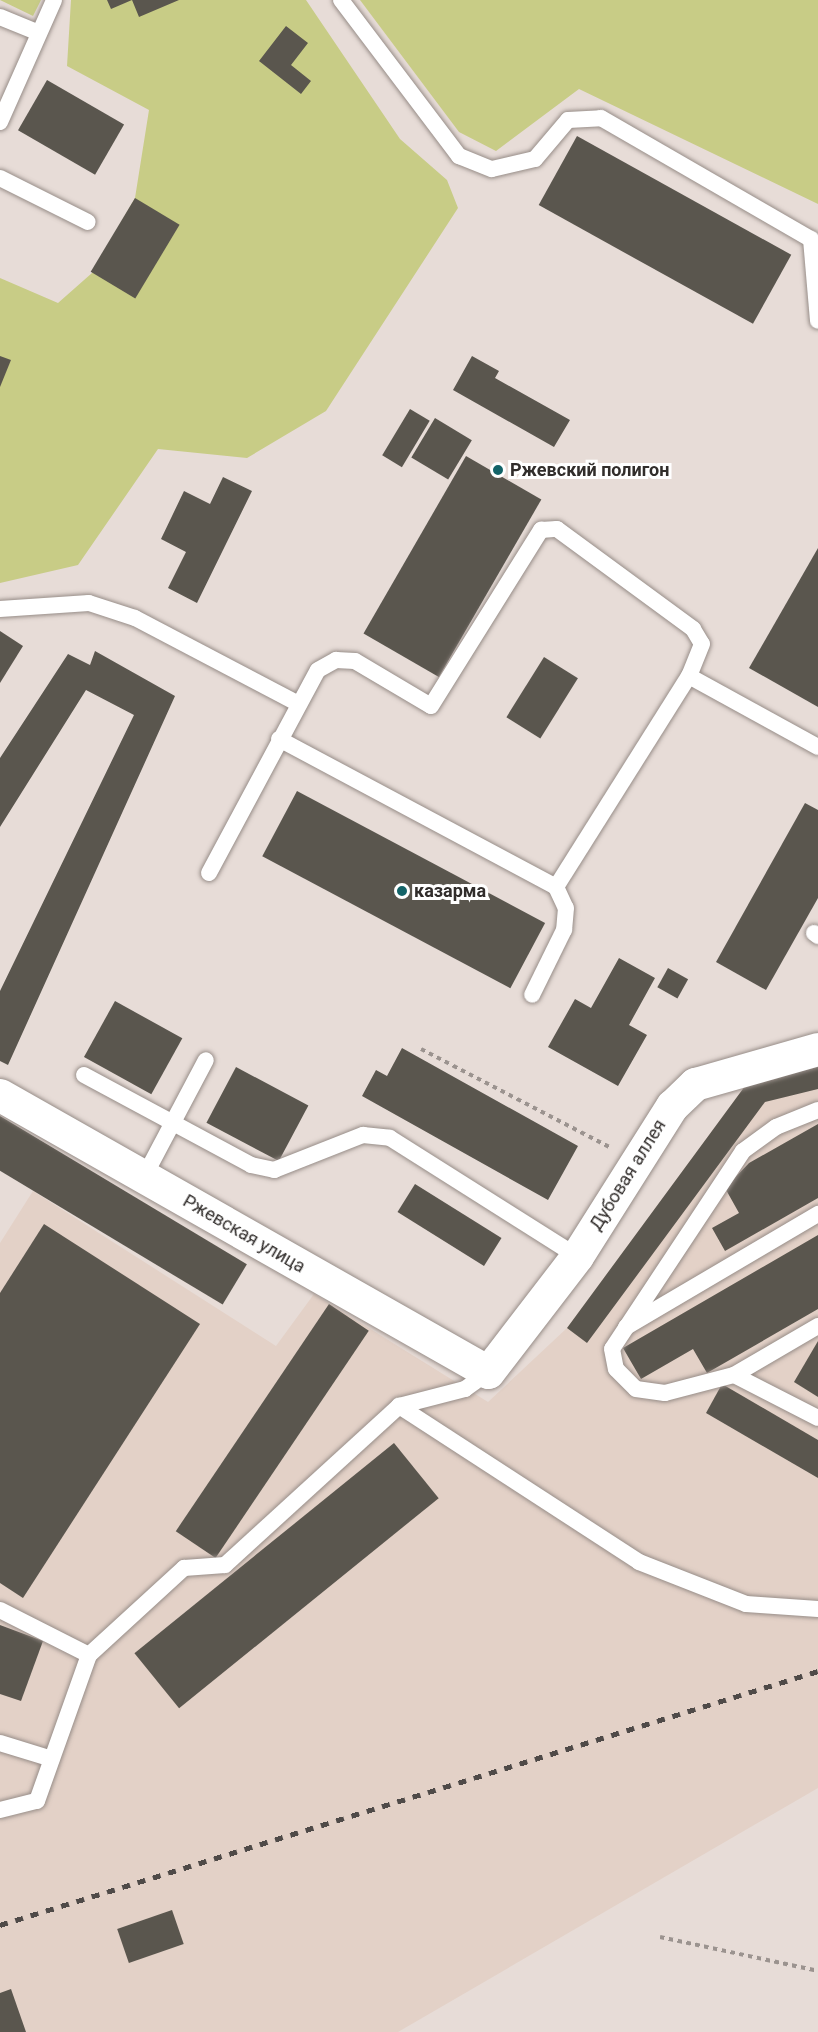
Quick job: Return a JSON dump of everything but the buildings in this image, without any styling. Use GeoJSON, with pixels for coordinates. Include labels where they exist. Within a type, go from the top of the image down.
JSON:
{"type":"FeatureCollection","features":[{"type":"Feature","properties":{"kind":"street","name":"Дубовая аллея"},"geometry":{"type":"LineString","coordinates":[[488,1372],[577,1256],[672,1106],[695,1084],[818,1049]]}},
{"type":"Feature","properties":{"kind":"street","name":"Ржевская улица"},"geometry":{"type":"LineString","coordinates":[[0,1095],[488,1372]]}},
{"type":"Feature","properties":{"kind":"lane"},"geometry":{"type":"LineString","coordinates":[[0,122],[54,0]]}},
{"type":"Feature","properties":{"kind":"lane"},"geometry":{"type":"LineString","coordinates":[[341,0],[459,156],[492,170],[535,159],[568,120],[601,118],[811,239],[818,321]]}},
{"type":"Feature","properties":{"kind":"lane"},"geometry":{"type":"LineString","coordinates":[[0,17],[39,33]]}},
{"type":"Feature","properties":{"kind":"lane"},"geometry":{"type":"LineString","coordinates":[[0,178],[88,222]]}},
{"type":"Feature","properties":{"kind":"lane"},"geometry":{"type":"LineString","coordinates":[[209,873],[318,670],[336,660],[355,661],[431,706],[541,530],[557,529],[693,629],[702,644],[689,676],[556,887]]}},
{"type":"Feature","properties":{"kind":"lane"},"geometry":{"type":"LineString","coordinates":[[0,609],[99,606],[135,618],[299,704]]}},
{"type":"Feature","properties":{"kind":"lane"},"geometry":{"type":"LineString","coordinates":[[689,676],[818,747]]}},
{"type":"Feature","properties":{"kind":"lane"},"geometry":{"type":"LineString","coordinates":[[279,739],[556,887],[566,908],[564,930],[532,995]]}},
{"type":"Feature","properties":{"kind":"lane"},"geometry":{"type":"LineString","coordinates":[[144,1177],[206,1060]]}},
{"type":"Feature","properties":{"kind":"lane"},"geometry":{"type":"LineString","coordinates":[[84,1075],[251,1165],[274,1170],[363,1135],[390,1138],[577,1256]]}},
{"type":"Feature","properties":{"kind":"lane"},"geometry":{"type":"LineString","coordinates":[[818,1110],[776,1126],[743,1151],[622,1329],[612,1349],[616,1369],[636,1389],[665,1393],[734,1375],[818,1326]]}},
{"type":"Feature","properties":{"kind":"lane"},"geometry":{"type":"LineString","coordinates":[[622,1329],[818,1214]]}},
{"type":"Feature","properties":{"kind":"lane"},"geometry":{"type":"LineString","coordinates":[[0,1810],[37,1801],[89,1655],[184,1568],[225,1565],[399,1406],[465,1389],[488,1372]]}},
{"type":"Feature","properties":{"kind":"lane"},"geometry":{"type":"LineString","coordinates":[[734,1375],[818,1418]]}},
{"type":"Feature","properties":{"kind":"lane"},"geometry":{"type":"LineString","coordinates":[[399,1406],[639,1562],[746,1604],[818,1609]]}},
{"type":"Feature","properties":{"kind":"lane"},"geometry":{"type":"LineString","coordinates":[[0,1610],[89,1655]]}},
{"type":"Feature","properties":{"kind":"lane"},"geometry":{"type":"LineString","coordinates":[[0,1743],[52,1759]]}},
{"type":"Feature","properties":{"kind":"path"},"geometry":{"type":"LineString","coordinates":[[420,1049],[636,1161]]}},
{"type":"Feature","properties":{"kind":"path"},"geometry":{"type":"LineString","coordinates":[[660,1937],[818,1971]]}},
{"type":"Feature","properties":{"kind":"shaded area"},"geometry":{"type":"Polygon","coordinates":[[[818,1063],[818,1788],[398,2032],[0,2032],[0,1243],[33,1191],[276,1346],[314,1294],[488,1402],[567,1328],[748,1082],[818,1063]]]}},
{"type":"Feature","properties":{"kind":"green space"},"geometry":{"type":"Polygon","coordinates":[[[0,0],[41,0],[33,16],[0,0]]]}},
{"type":"Feature","properties":{"kind":"green space"},"geometry":{"type":"Polygon","coordinates":[[[71,0],[306,0],[400,139],[447,180],[458,208],[326,411],[247,458],[158,449],[78,565],[0,583],[0,278],[58,303],[92,273],[135,198],[149,110],[67,66],[71,0]]]}},
{"type":"Feature","properties":{"kind":"green space"},"geometry":{"type":"Polygon","coordinates":[[[360,0],[818,0],[818,204],[579,89],[496,151],[459,132],[360,0]]]}},
{"type":"Feature","properties":{"kind":"railway"},"geometry":{"type":"LineString","coordinates":[[0,1925],[818,1671]]}},
{"type":"Feature","properties":{"kind":"place","name":"Ржевский полигон"},"geometry":{"type":"Point","coordinates":[498,470]}},
{"type":"Feature","properties":{"kind":"place","name":"казарма"},"geometry":{"type":"Point","coordinates":[402,891]}}]}
